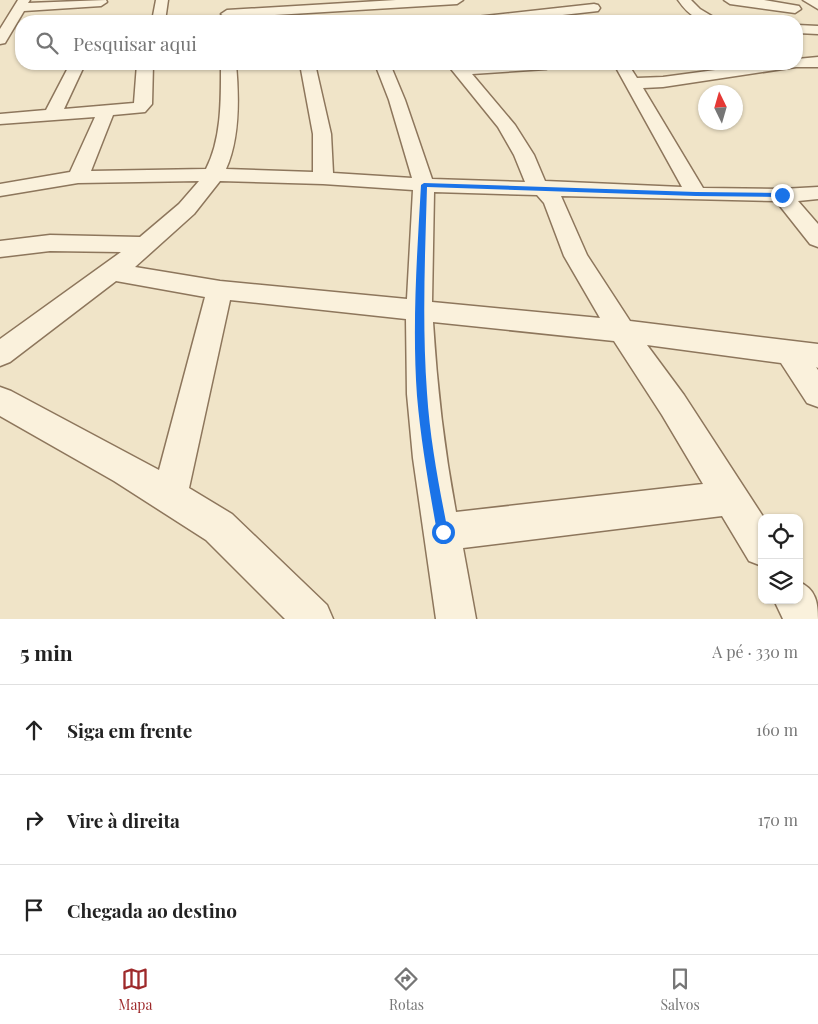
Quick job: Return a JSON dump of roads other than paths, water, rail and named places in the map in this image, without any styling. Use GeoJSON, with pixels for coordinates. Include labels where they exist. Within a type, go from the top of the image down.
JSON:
{"type":"FeatureCollection","features":[{"type":"Feature","properties":{"kind":"street"},"geometry":{"type":"LineString","coordinates":[[160,15],[162,0]]}},
{"type":"Feature","properties":{"kind":"street"},"geometry":{"type":"LineString","coordinates":[[225,0],[227,15]]}},
{"type":"Feature","properties":{"kind":"street"},"geometry":{"type":"LineString","coordinates":[[253,15],[370,2],[457,0]]}},
{"type":"Feature","properties":{"kind":"street"},"geometry":{"type":"LineString","coordinates":[[684,0],[702,15]]}},
{"type":"Feature","properties":{"kind":"street"},"geometry":{"type":"LineString","coordinates":[[730,0],[770,4],[795,9]]}},
{"type":"Feature","properties":{"kind":"street"},"geometry":{"type":"LineString","coordinates":[[809,0],[818,5]]}},
{"type":"Feature","properties":{"kind":"street"},"geometry":{"type":"LineString","coordinates":[[0,40],[21,4],[102,1],[96,15]]}},
{"type":"Feature","properties":{"kind":"street"},"geometry":{"type":"LineString","coordinates":[[428,1],[435,15]]}},
{"type":"Feature","properties":{"kind":"street"},"geometry":{"type":"LineString","coordinates":[[370,2],[368,9],[370,15]]}},
{"type":"Feature","properties":{"kind":"street"},"geometry":{"type":"LineString","coordinates":[[530,15],[594,8]]}},
{"type":"Feature","properties":{"kind":"street"},"geometry":{"type":"LineString","coordinates":[[803,29],[818,30]]}},
{"type":"Feature","properties":{"kind":"street"},"geometry":{"type":"LineString","coordinates":[[803,63],[818,62]]}},
{"type":"Feature","properties":{"kind":"street"},"geometry":{"type":"LineString","coordinates":[[52,116],[74,70]]}},
{"type":"Feature","properties":{"kind":"street"},"geometry":{"type":"LineString","coordinates":[[0,119],[106,112],[143,107],[145,70]]}},
{"type":"Feature","properties":{"kind":"street"},"geometry":{"type":"LineString","coordinates":[[0,354],[113,272],[194,200],[213,175],[222,151],[227,119],[229,70]]}},
{"type":"Feature","properties":{"kind":"street"},"geometry":{"type":"LineString","coordinates":[[309,70],[322,134],[323,178]]}},
{"type":"Feature","properties":{"kind":"street"},"geometry":{"type":"LineString","coordinates":[[385,70],[424,185],[419,310],[422,394],[429,458],[443,532],[456,619]]}},
{"type":"Feature","properties":{"kind":"street"},"geometry":{"type":"LineString","coordinates":[[460,70],[480,91],[506,125],[524,155],[532,178],[554,203],[576,256],[622,331],[674,405],[758,542]]}},
{"type":"Feature","properties":{"kind":"street"},"geometry":{"type":"LineString","coordinates":[[626,70],[696,194]]}},
{"type":"Feature","properties":{"kind":"street"},"geometry":{"type":"LineString","coordinates":[[634,83],[663,82],[749,70]]}},
{"type":"Feature","properties":{"kind":"street"},"geometry":{"type":"LineString","coordinates":[[78,177],[106,112]]}},
{"type":"Feature","properties":{"kind":"street"},"geometry":{"type":"LineString","coordinates":[[0,190],[78,177],[213,175],[323,178],[424,185],[696,194],[782,195],[818,193]]}},
{"type":"Feature","properties":{"kind":"street"},"geometry":{"type":"LineString","coordinates":[[782,195],[818,239]]}},
{"type":"Feature","properties":{"kind":"street"},"geometry":{"type":"LineString","coordinates":[[0,249],[50,243],[146,244]]}},
{"type":"Feature","properties":{"kind":"street"},"geometry":{"type":"LineString","coordinates":[[113,272],[220,290],[622,331],[818,356]]}},
{"type":"Feature","properties":{"kind":"street"},"geometry":{"type":"LineString","coordinates":[[170,495],[220,290]]}},
{"type":"Feature","properties":{"kind":"street"},"geometry":{"type":"LineString","coordinates":[[789,352],[818,394]]}},
{"type":"Feature","properties":{"kind":"street"},"geometry":{"type":"LineString","coordinates":[[0,400],[170,495],[219,527],[313,619]]}},
{"type":"Feature","properties":{"kind":"street"},"geometry":{"type":"LineString","coordinates":[[443,532],[731,498]]}},
{"type":"Feature","properties":{"kind":"street"},"geometry":{"type":"LineString","coordinates":[[797,604],[806,619]]}}]}
